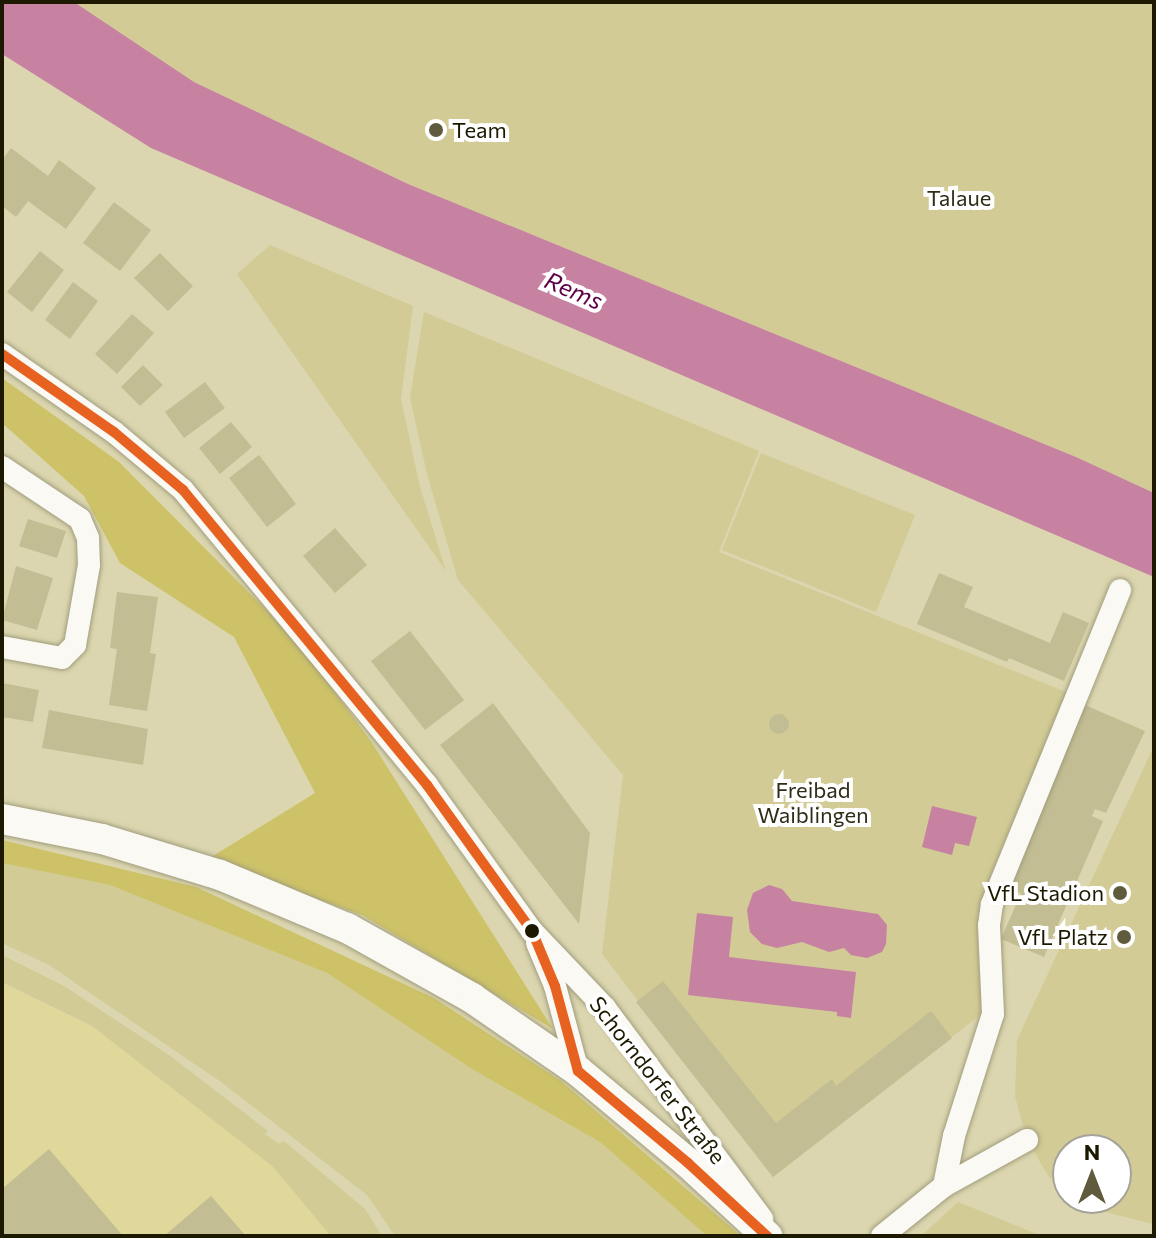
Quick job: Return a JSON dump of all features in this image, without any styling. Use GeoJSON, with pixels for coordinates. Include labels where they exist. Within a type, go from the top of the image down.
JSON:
{"type":"FeatureCollection","features":[{"type":"Feature","properties":{"kind":"main road"},"geometry":{"type":"LineString","coordinates":[[2,819],[102,839],[220,875],[347,928],[472,998],[578,1071]]}},
{"type":"Feature","properties":{"kind":"main road","name":"Schorndorfer Straße"},"geometry":{"type":"LineString","coordinates":[[578,1071],[688,1163],[767,1236]]}},
{"type":"Feature","properties":{"kind":"street","name":"Schorndorfer Straße"},"geometry":{"type":"LineString","coordinates":[[2,354],[114,432],[183,490],[427,785],[532,931],[605,1008],[774,1236]]}},
{"type":"Feature","properties":{"kind":"street"},"geometry":{"type":"LineString","coordinates":[[2,467],[80,519],[88,538],[89,565],[75,645],[62,658],[2,647]]}},
{"type":"Feature","properties":{"kind":"street"},"geometry":{"type":"LineString","coordinates":[[946,1175],[972,1073],[993,1014],[989,925],[992,904],[1120,590]]}},
{"type":"Feature","properties":{"kind":"street","name":"Schorndorfer Straße"},"geometry":{"type":"LineString","coordinates":[[532,931],[555,986],[578,1071]]}},
{"type":"Feature","properties":{"kind":"street"},"geometry":{"type":"LineString","coordinates":[[882,1236],[946,1175],[1027,1140]]}},
{"type":"Feature","properties":{"kind":"shaded area"},"geometry":{"type":"Polygon","coordinates":[[[2,378],[119,462],[298,642],[372,743],[553,1029],[362,915],[208,859],[315,793],[234,637],[120,563],[84,496],[2,423],[2,378]]]}},
{"type":"Feature","properties":{"kind":"shaded area"},"geometry":{"type":"Polygon","coordinates":[[[2,840],[196,887],[434,998],[561,1081],[741,1236],[707,1236],[600,1142],[472,1069],[327,973],[110,885],[2,863],[2,840]]]}},
{"type":"Feature","properties":{"kind":"shaded area"},"geometry":{"type":"Polygon","coordinates":[[[2,983],[92,1026],[272,1166],[331,1236],[2,1236],[2,983]]]}},
{"type":"Feature","properties":{"kind":"green space","name":"Talaue"},"geometry":{"type":"Polygon","coordinates":[[[74,2],[1154,2],[1154,493],[1076,457],[408,184],[194,82],[74,2]]]}},
{"type":"Feature","properties":{"kind":"green space"},"geometry":{"type":"Polygon","coordinates":[[[270,245],[413,306],[401,399],[420,487],[446,571],[237,274],[270,245]]]}},
{"type":"Feature","properties":{"kind":"green space","name":"Freibad Waiblingen"},"geometry":{"type":"Polygon","coordinates":[[[424,312],[759,451],[719,552],[1066,692],[991,875],[983,907],[989,1008],[773,1177],[602,954],[623,775],[458,580],[428,478],[410,398],[424,312]]]}},
{"type":"Feature","properties":{"kind":"green space"},"geometry":{"type":"Polygon","coordinates":[[[761,453],[915,515],[876,612],[722,550],[761,453]]]}},
{"type":"Feature","properties":{"kind":"green space","name":"VfL Stadion"},"geometry":{"type":"Polygon","coordinates":[[[1154,746],[1154,1224],[1113,1214],[1132,1214],[1132,1134],[1052,1134],[1052,1179],[1049,1177],[1027,1140],[1015,1096],[1017,1040],[1154,746]]]}},
{"type":"Feature","properties":{"kind":"green space"},"geometry":{"type":"Polygon","coordinates":[[[2,863],[110,885],[327,973],[472,1069],[600,1142],[707,1236],[395,1236],[367,1195],[221,1082],[49,965],[2,943],[2,863]]]}},
{"type":"Feature","properties":{"kind":"green space"},"geometry":{"type":"Polygon","coordinates":[[[2,955],[64,986],[169,1055],[268,1131],[265,1134],[279,1144],[284,1141],[365,1209],[382,1236],[331,1236],[272,1166],[92,1026],[2,982],[2,955]]]}},
{"type":"Feature","properties":{"kind":"green space"},"geometry":{"type":"Polygon","coordinates":[[[958,1202],[1042,1236],[921,1236],[958,1202]]]}},
{"type":"Feature","properties":{"kind":"water","name":"Rems"},"geometry":{"type":"Polygon","coordinates":[[[2,2],[74,2],[194,82],[408,184],[1076,457],[1154,493],[1154,577],[151,148],[2,54],[2,2]]]}},
{"type":"Feature","properties":{"kind":"water"},"geometry":{"type":"Polygon","coordinates":[[[932,806],[977,817],[969,846],[955,843],[952,855],[922,847],[932,806]]]}},
{"type":"Feature","properties":{"kind":"water"},"geometry":{"type":"Polygon","coordinates":[[[769,885],[782,889],[792,901],[878,914],[887,925],[886,944],[882,952],[867,958],[851,955],[844,948],[829,952],[802,942],[777,948],[762,944],[750,932],[747,910],[753,893],[769,885]]]}},
{"type":"Feature","properties":{"kind":"water"},"geometry":{"type":"Polygon","coordinates":[[[697,913],[733,917],[729,957],[856,972],[851,1018],[837,1016],[837,1012],[688,995],[697,913]]]}},
{"type":"Feature","properties":{"kind":"building"},"geometry":{"type":"Polygon","coordinates":[[[11,148],[48,176],[59,160],[96,188],[66,229],[28,201],[16,217],[2,206],[2,160],[11,148]]]}},
{"type":"Feature","properties":{"kind":"building"},"geometry":{"type":"Polygon","coordinates":[[[114,202],[151,230],[120,271],[83,243],[114,202]]]}},
{"type":"Feature","properties":{"kind":"building"},"geometry":{"type":"Polygon","coordinates":[[[40,251],[64,270],[32,312],[7,292],[40,251]]]}},
{"type":"Feature","properties":{"kind":"building"},"geometry":{"type":"Polygon","coordinates":[[[160,253],[193,286],[168,311],[134,278],[160,253]]]}},
{"type":"Feature","properties":{"kind":"building"},"geometry":{"type":"Polygon","coordinates":[[[73,282],[98,301],[70,339],[45,320],[73,282]]]}},
{"type":"Feature","properties":{"kind":"building"},"geometry":{"type":"Polygon","coordinates":[[[132,314],[154,333],[117,374],[95,354],[132,314]]]}},
{"type":"Feature","properties":{"kind":"building"},"geometry":{"type":"Polygon","coordinates":[[[143,365],[163,385],[140,406],[121,387],[143,365]]]}},
{"type":"Feature","properties":{"kind":"building"},"geometry":{"type":"Polygon","coordinates":[[[205,382],[225,408],[184,438],[165,412],[205,382]]]}},
{"type":"Feature","properties":{"kind":"building"},"geometry":{"type":"Polygon","coordinates":[[[231,422],[252,447],[220,474],[199,448],[231,422]]]}},
{"type":"Feature","properties":{"kind":"building"},"geometry":{"type":"Polygon","coordinates":[[[259,455],[296,504],[267,527],[229,478],[259,455]]]}},
{"type":"Feature","properties":{"kind":"building"},"geometry":{"type":"Polygon","coordinates":[[[28,519],[66,531],[57,558],[19,546],[28,519]]]}},
{"type":"Feature","properties":{"kind":"building"},"geometry":{"type":"Polygon","coordinates":[[[335,528],[367,565],[335,593],[303,556],[335,528]]]}},
{"type":"Feature","properties":{"kind":"building"},"geometry":{"type":"Polygon","coordinates":[[[16,566],[53,578],[37,630],[2,620],[16,566]]]}},
{"type":"Feature","properties":{"kind":"building"},"geometry":{"type":"Polygon","coordinates":[[[939,573],[973,587],[964,607],[1050,643],[1063,612],[1089,623],[1064,681],[1009,658],[1007,662],[917,624],[939,573]]]}},
{"type":"Feature","properties":{"kind":"building"},"geometry":{"type":"Polygon","coordinates":[[[117,592],[158,597],[150,653],[156,654],[147,711],[109,705],[117,649],[110,648],[117,592]]]}},
{"type":"Feature","properties":{"kind":"building"},"geometry":{"type":"Polygon","coordinates":[[[410,631],[464,700],[425,730],[371,661],[410,631]]]}},
{"type":"Feature","properties":{"kind":"building"},"geometry":{"type":"Polygon","coordinates":[[[2,683],[39,690],[33,722],[2,717],[2,683]]]}},
{"type":"Feature","properties":{"kind":"building"},"geometry":{"type":"Polygon","coordinates":[[[493,703],[590,833],[579,924],[440,745],[493,703]]]}},
{"type":"Feature","properties":{"kind":"building"},"geometry":{"type":"Polygon","coordinates":[[[1085,705],[1145,731],[1106,813],[1095,809],[1092,816],[1103,821],[1044,957],[1001,939],[1021,893],[1006,887],[1085,705]]]}},
{"type":"Feature","properties":{"kind":"building"},"geometry":{"type":"Polygon","coordinates":[[[49,710],[148,729],[143,765],[42,748],[49,710]]]}},
{"type":"Feature","properties":{"kind":"building"},"geometry":{"type":"Polygon","coordinates":[[[775,714],[783,714],[789,724],[783,734],[775,734],[769,728],[769,720],[775,714]]]}},
{"type":"Feature","properties":{"kind":"building"},"geometry":{"type":"Polygon","coordinates":[[[663,981],[776,1123],[832,1079],[836,1086],[931,1011],[952,1038],[773,1177],[636,1002],[663,981]]]}},
{"type":"Feature","properties":{"kind":"building"},"geometry":{"type":"Polygon","coordinates":[[[49,1149],[123,1236],[2,1236],[2,1189],[49,1149]]]}},
{"type":"Feature","properties":{"kind":"building"},"geometry":{"type":"Polygon","coordinates":[[[211,1196],[246,1236],[164,1236],[211,1196]]]}},
{"type":"Feature","properties":{"kind":"transit line"},"geometry":{"type":"LineString","coordinates":[[2,354],[114,432],[183,490],[427,785],[532,931],[555,986],[578,1071],[688,1163],[767,1236]]}},
{"type":"Feature","properties":{"kind":"place","name":"Team"},"geometry":{"type":"Point","coordinates":[436,130]}},
{"type":"Feature","properties":{"kind":"place","name":"VfL Stadion"},"geometry":{"type":"Point","coordinates":[1120,893]}},
{"type":"Feature","properties":{"kind":"place","name":"VfL Platz"},"geometry":{"type":"Point","coordinates":[1124,937]}}]}
